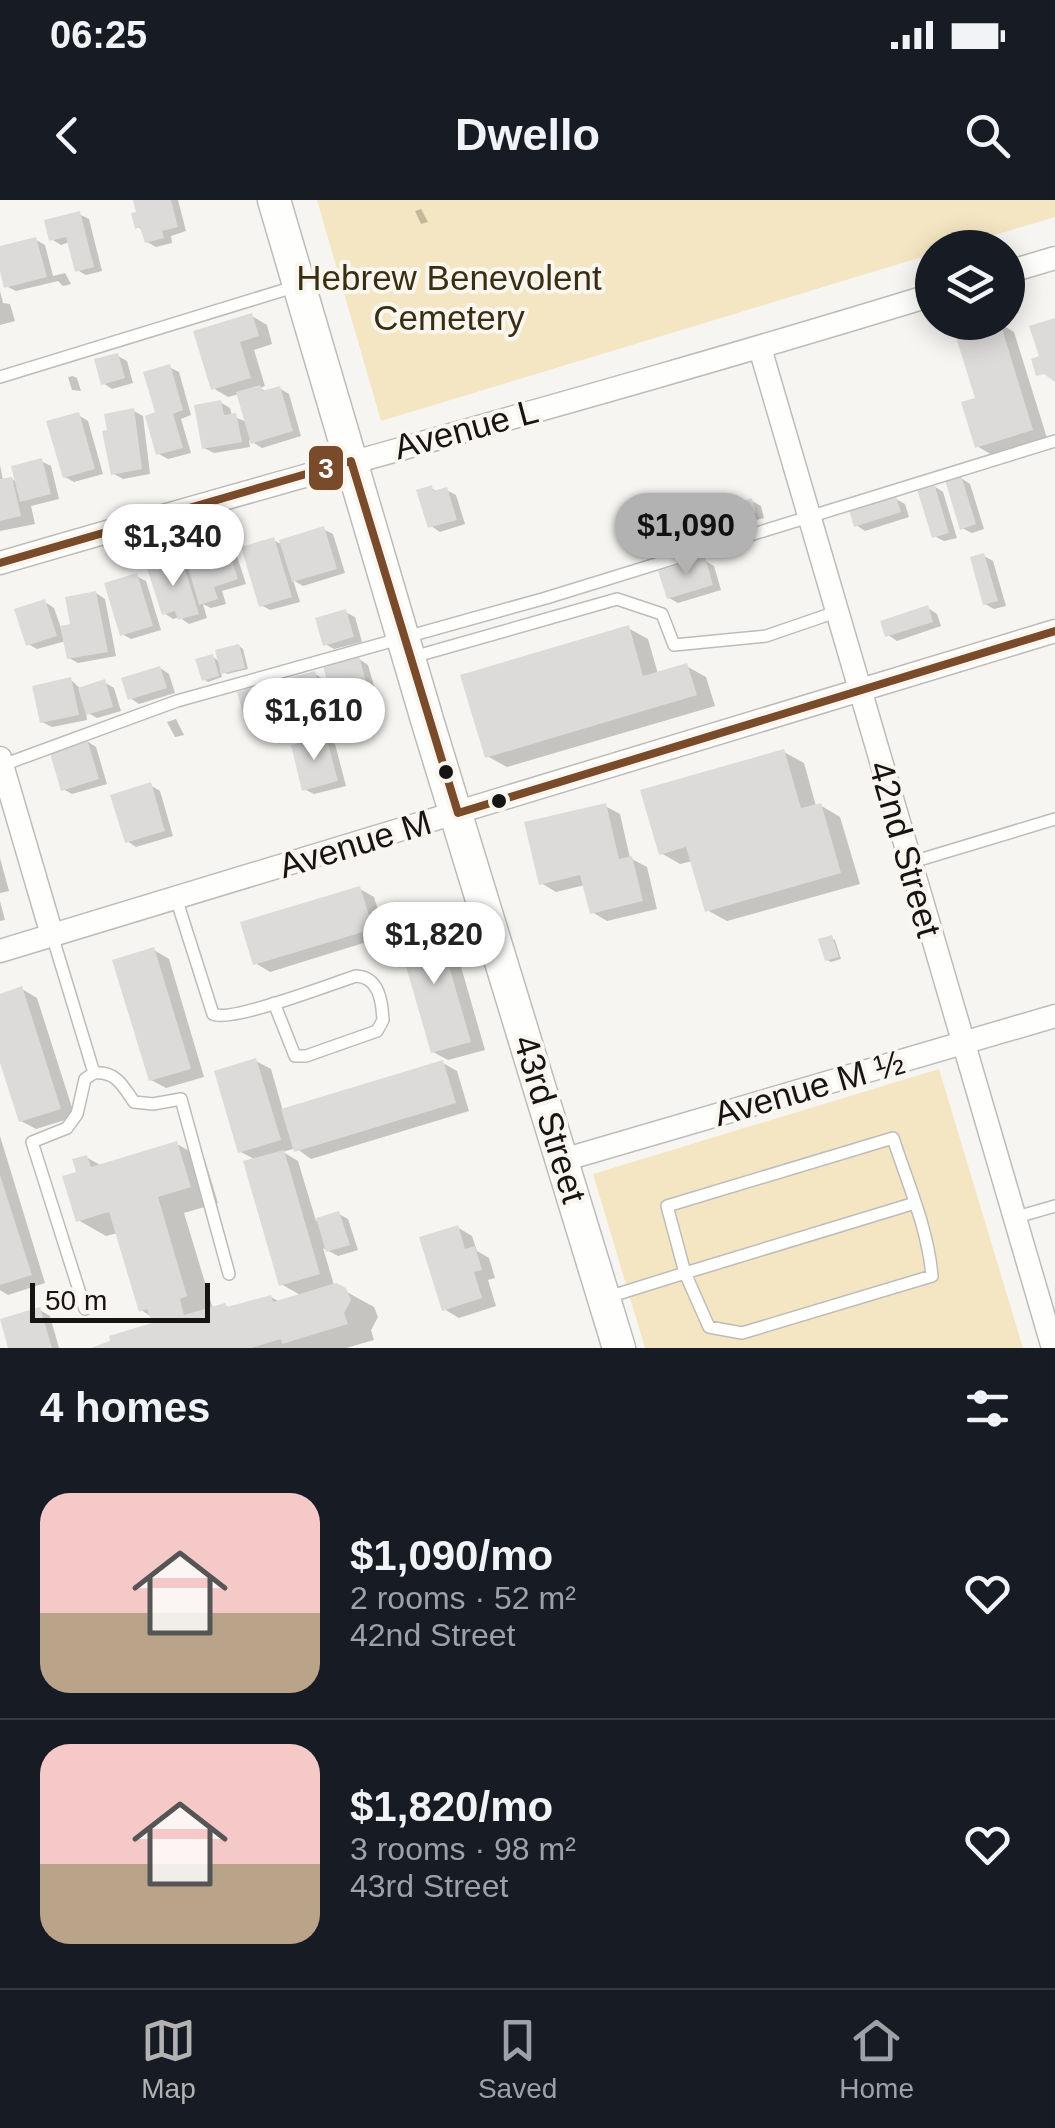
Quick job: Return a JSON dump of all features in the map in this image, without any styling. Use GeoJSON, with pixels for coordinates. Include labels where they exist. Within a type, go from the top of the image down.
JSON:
{"type":"FeatureCollection","features":[{"type":"Feature","properties":{"kind":"street","name":"43rd Street"},"geometry":{"type":"LineString","coordinates":[[274,200],[619,1348]]}},
{"type":"Feature","properties":{"kind":"street"},"geometry":{"type":"LineString","coordinates":[[1025,267],[1055,258]]}},
{"type":"Feature","properties":{"kind":"street","name":"Avenue L"},"geometry":{"type":"LineString","coordinates":[[0,563],[351,460],[760,348],[915,300]]}},
{"type":"Feature","properties":{"kind":"street","name":"42nd Street"},"geometry":{"type":"LineString","coordinates":[[760,348],[1053,1348]]}},
{"type":"Feature","properties":{"kind":"street","name":"Avenue M"},"geometry":{"type":"LineString","coordinates":[[0,951],[1055,631]]}},
{"type":"Feature","properties":{"kind":"street"},"geometry":{"type":"LineString","coordinates":[[1,763],[52,936]]}},
{"type":"Feature","properties":{"kind":"street","name":"Avenue M ½"},"geometry":{"type":"LineString","coordinates":[[563,1160],[1055,1016]]}},
{"type":"Feature","properties":{"kind":"lane"},"geometry":{"type":"LineString","coordinates":[[0,377],[300,286]]}},
{"type":"Feature","properties":{"kind":"lane"},"geometry":{"type":"LineString","coordinates":[[406,647],[546,598],[1055,442]]}},
{"type":"Feature","properties":{"kind":"lane"},"geometry":{"type":"LineString","coordinates":[[1,763],[177,702],[617,599],[662,614],[674,645],[766,636],[836,612]]}},
{"type":"Feature","properties":{"kind":"lane"},"geometry":{"type":"LineString","coordinates":[[909,863],[1055,819]]}},
{"type":"Feature","properties":{"kind":"lane"},"geometry":{"type":"LineString","coordinates":[[176,898],[213,1014],[221,1018],[364,976],[378,991],[384,1020],[377,1031],[306,1056],[295,1056],[274,1003]]}},
{"type":"Feature","properties":{"kind":"lane"},"geometry":{"type":"LineString","coordinates":[[52,936],[94,1074]]}},
{"type":"Feature","properties":{"kind":"lane"},"geometry":{"type":"LineString","coordinates":[[85,1309],[32,1142],[68,1128],[77,1114],[85,1079],[94,1074],[106,1072],[118,1079],[134,1102],[153,1104],[182,1099],[228,1274]]}},
{"type":"Feature","properties":{"kind":"lane"},"geometry":{"type":"LineString","coordinates":[[893,1138],[929,1247],[932,1276],[742,1333],[709,1327],[684,1272],[667,1206],[893,1138]]}},
{"type":"Feature","properties":{"kind":"lane"},"geometry":{"type":"LineString","coordinates":[[604,1298],[915,1203]]}},
{"type":"Feature","properties":{"kind":"lane"},"geometry":{"type":"LineString","coordinates":[[1017,1217],[1055,1206]]}},
{"type":"Feature","properties":{"kind":"green space","name":"Hebrew Benevolent Cemetery"},"geometry":{"type":"Polygon","coordinates":[[[317,200],[1055,200],[1055,217],[1012,230],[915,230],[915,259],[381,421],[317,200]]]}},
{"type":"Feature","properties":{"kind":"green space"},"geometry":{"type":"Polygon","coordinates":[[[939,1069],[1023,1348],[645,1348],[593,1174],[939,1069]]]}},
{"type":"Feature","properties":{"kind":"building"},"geometry":{"type":"Polygon","coordinates":[[[133,200],[171,200],[178,227],[162,231],[164,238],[145,243],[140,227],[135,229],[133,200]]]}},
{"type":"Feature","properties":{"kind":"building"},"geometry":{"type":"Polygon","coordinates":[[[80,211],[94,267],[75,272],[66,237],[49,241],[44,220],[80,211]]]}},
{"type":"Feature","properties":{"kind":"building"},"geometry":{"type":"Polygon","coordinates":[[[36,237],[47,277],[4,288],[0,246],[36,237]]]}},
{"type":"Feature","properties":{"kind":"building"},"geometry":{"type":"Polygon","coordinates":[[[252,313],[259,336],[240,342],[251,378],[211,390],[193,331],[252,313]]]}},
{"type":"Feature","properties":{"kind":"building"},"geometry":{"type":"Polygon","coordinates":[[[1055,318],[1055,382],[1044,374],[1036,376],[1031,359],[1039,356],[1029,326],[1055,318]]]}},
{"type":"Feature","properties":{"kind":"building"},"geometry":{"type":"Polygon","coordinates":[[[957,340],[1006,340],[1033,430],[975,448],[961,402],[975,398],[957,340]]]}},
{"type":"Feature","properties":{"kind":"building"},"geometry":{"type":"Polygon","coordinates":[[[118,353],[125,378],[101,385],[94,359],[118,353]]]}},
{"type":"Feature","properties":{"kind":"building"},"geometry":{"type":"Polygon","coordinates":[[[170,364],[183,410],[173,414],[183,448],[156,455],[145,416],[155,412],[143,372],[170,364]]]}},
{"type":"Feature","properties":{"kind":"building"},"geometry":{"type":"Polygon","coordinates":[[[260,385],[262,391],[280,386],[293,431],[251,444],[236,392],[260,385]]]}},
{"type":"Feature","properties":{"kind":"building"},"geometry":{"type":"Polygon","coordinates":[[[221,400],[224,415],[236,413],[242,442],[202,449],[194,405],[221,400]]]}},
{"type":"Feature","properties":{"kind":"building"},"geometry":{"type":"Polygon","coordinates":[[[134,408],[142,469],[111,475],[102,431],[107,430],[104,414],[134,408]]]}},
{"type":"Feature","properties":{"kind":"building"},"geometry":{"type":"Polygon","coordinates":[[[79,412],[95,469],[63,478],[46,421],[79,412]]]}},
{"type":"Feature","properties":{"kind":"building"},"geometry":{"type":"Polygon","coordinates":[[[42,458],[51,494],[20,502],[11,466],[42,458]]]}},
{"type":"Feature","properties":{"kind":"building"},"geometry":{"type":"Polygon","coordinates":[[[961,475],[976,524],[960,530],[945,480],[961,475]]]}},
{"type":"Feature","properties":{"kind":"building"},"geometry":{"type":"Polygon","coordinates":[[[12,477],[21,516],[0,521],[0,479],[12,477]]]}},
{"type":"Feature","properties":{"kind":"building"},"geometry":{"type":"Polygon","coordinates":[[[934,483],[949,533],[932,538],[917,489],[934,483]]]}},
{"type":"Feature","properties":{"kind":"building"},"geometry":{"type":"Polygon","coordinates":[[[432,485],[433,491],[447,487],[457,520],[428,528],[416,490],[432,485]]]}},
{"type":"Feature","properties":{"kind":"building"},"geometry":{"type":"Polygon","coordinates":[[[896,496],[901,512],[854,527],[849,510],[896,496]]]}},
{"type":"Feature","properties":{"kind":"building"},"geometry":{"type":"Polygon","coordinates":[[[752,498],[756,513],[712,526],[708,511],[752,498]]]}},
{"type":"Feature","properties":{"kind":"building"},"geometry":{"type":"Polygon","coordinates":[[[701,502],[707,525],[684,531],[678,508],[701,502]]]}},
{"type":"Feature","properties":{"kind":"building"},"geometry":{"type":"Polygon","coordinates":[[[324,526],[337,569],[292,582],[279,540],[324,526]]]}},
{"type":"Feature","properties":{"kind":"building"},"geometry":{"type":"Polygon","coordinates":[[[274,537],[292,597],[259,607],[241,547],[274,537]]]}},
{"type":"Feature","properties":{"kind":"building"},"geometry":{"type":"Polygon","coordinates":[[[228,548],[238,579],[214,587],[218,599],[199,605],[186,560],[228,548]]]}},
{"type":"Feature","properties":{"kind":"building"},"geometry":{"type":"Polygon","coordinates":[[[984,553],[998,601],[983,605],[970,557],[984,553]]]}},
{"type":"Feature","properties":{"kind":"building"},"geometry":{"type":"Polygon","coordinates":[[[181,557],[199,614],[178,620],[175,611],[162,615],[147,568],[181,557]]]}},
{"type":"Feature","properties":{"kind":"building"},"geometry":{"type":"Polygon","coordinates":[[[705,557],[713,585],[667,599],[658,571],[705,557]]]}},
{"type":"Feature","properties":{"kind":"building"},"geometry":{"type":"Polygon","coordinates":[[[137,573],[153,626],[120,636],[104,583],[137,573]]]}},
{"type":"Feature","properties":{"kind":"building"},"geometry":{"type":"Polygon","coordinates":[[[96,591],[108,652],[67,659],[60,626],[70,624],[65,597],[96,591]]]}},
{"type":"Feature","properties":{"kind":"building"},"geometry":{"type":"Polygon","coordinates":[[[45,599],[57,636],[26,646],[14,609],[45,599]]]}},
{"type":"Feature","properties":{"kind":"building"},"geometry":{"type":"Polygon","coordinates":[[[928,605],[933,622],[885,637],[880,621],[928,605]]]}},
{"type":"Feature","properties":{"kind":"building"},"geometry":{"type":"Polygon","coordinates":[[[346,609],[354,637],[323,646],[315,618],[346,609]]]}},
{"type":"Feature","properties":{"kind":"building"},"geometry":{"type":"Polygon","coordinates":[[[629,625],[643,676],[687,663],[697,695],[485,758],[460,675],[629,625]]]}},
{"type":"Feature","properties":{"kind":"building"},"geometry":{"type":"Polygon","coordinates":[[[239,644],[245,668],[221,674],[215,650],[239,644]]]}},
{"type":"Feature","properties":{"kind":"building"},"geometry":{"type":"Polygon","coordinates":[[[213,654],[219,676],[202,681],[195,659],[213,654]]]}},
{"type":"Feature","properties":{"kind":"building"},"geometry":{"type":"Polygon","coordinates":[[[359,656],[368,689],[332,699],[323,666],[359,656]]]}},
{"type":"Feature","properties":{"kind":"building"},"geometry":{"type":"Polygon","coordinates":[[[160,666],[167,688],[128,700],[121,678],[160,666]]]}},
{"type":"Feature","properties":{"kind":"building"},"geometry":{"type":"Polygon","coordinates":[[[315,671],[321,694],[277,706],[281,723],[262,728],[258,713],[244,717],[237,692],[315,671]]]}},
{"type":"Feature","properties":{"kind":"building"},"geometry":{"type":"Polygon","coordinates":[[[71,677],[79,715],[40,723],[32,686],[71,677]]]}},
{"type":"Feature","properties":{"kind":"building"},"geometry":{"type":"Polygon","coordinates":[[[105,679],[113,707],[86,715],[78,688],[105,679]]]}},
{"type":"Feature","properties":{"kind":"building"},"geometry":{"type":"Polygon","coordinates":[[[326,736],[338,781],[302,791],[291,745],[326,736]]]}},
{"type":"Feature","properties":{"kind":"building"},"geometry":{"type":"Polygon","coordinates":[[[87,739],[99,779],[61,791],[49,750],[87,739]]]}},
{"type":"Feature","properties":{"kind":"building"},"geometry":{"type":"Polygon","coordinates":[[[784,749],[801,808],[821,803],[841,873],[705,912],[686,847],[659,855],[640,790],[784,749]]]}},
{"type":"Feature","properties":{"kind":"building"},"geometry":{"type":"Polygon","coordinates":[[[151,782],[165,831],[125,843],[110,795],[151,782]]]}},
{"type":"Feature","properties":{"kind":"building"},"geometry":{"type":"Polygon","coordinates":[[[606,803],[619,859],[632,856],[643,901],[590,914],[580,875],[539,885],[524,822],[606,803]]]}},
{"type":"Feature","properties":{"kind":"building"},"geometry":{"type":"Polygon","coordinates":[[[360,886],[373,929],[253,965],[240,922],[360,886]]]}},
{"type":"Feature","properties":{"kind":"building"},"geometry":{"type":"Polygon","coordinates":[[[436,921],[471,1042],[431,1053],[396,932],[436,921]]]}},
{"type":"Feature","properties":{"kind":"building"},"geometry":{"type":"Polygon","coordinates":[[[832,935],[839,957],[825,961],[818,939],[832,935]]]}},
{"type":"Feature","properties":{"kind":"building"},"geometry":{"type":"Polygon","coordinates":[[[154,947],[191,1069],[149,1081],[112,960],[154,947]]]}},
{"type":"Feature","properties":{"kind":"building"},"geometry":{"type":"Polygon","coordinates":[[[22,986],[61,1109],[19,1122],[0,1063],[0,994],[22,986]]]}},
{"type":"Feature","properties":{"kind":"building"},"geometry":{"type":"Polygon","coordinates":[[[256,1058],[281,1140],[238,1153],[214,1071],[256,1058]]]}},
{"type":"Feature","properties":{"kind":"building"},"geometry":{"type":"Polygon","coordinates":[[[443,1060],[456,1103],[294,1152],[281,1109],[443,1060]]]}},
{"type":"Feature","properties":{"kind":"building"},"geometry":{"type":"Polygon","coordinates":[[[177,1141],[191,1187],[158,1197],[187,1296],[180,1299],[184,1315],[271,1295],[273,1302],[336,1283],[346,1288],[351,1300],[344,1313],[348,1324],[282,1344],[281,1339],[251,1348],[91,1348],[110,1341],[109,1336],[152,1323],[147,1309],[139,1312],[109,1212],[76,1222],[62,1176],[76,1172],[72,1159],[87,1155],[91,1167],[177,1141]]]}},
{"type":"Feature","properties":{"kind":"building"},"geometry":{"type":"Polygon","coordinates":[[[284,1150],[320,1274],[279,1286],[243,1161],[284,1150]]]}},
{"type":"Feature","properties":{"kind":"building"},"geometry":{"type":"Polygon","coordinates":[[[0,1175],[32,1275],[0,1285],[0,1175]]]}},
{"type":"Feature","properties":{"kind":"building"},"geometry":{"type":"Polygon","coordinates":[[[339,1211],[350,1245],[326,1252],[316,1218],[339,1211]]]}},
{"type":"Feature","properties":{"kind":"building"},"geometry":{"type":"Polygon","coordinates":[[[458,1225],[465,1249],[475,1246],[482,1270],[474,1272],[482,1298],[442,1311],[419,1237],[458,1225]]]}},
{"type":"Feature","properties":{"kind":"building"},"geometry":{"type":"Polygon","coordinates":[[[40,1307],[52,1348],[8,1348],[0,1319],[40,1307]]]}},
{"type":"Feature","properties":{"kind":"transit line","name":"3"},"geometry":{"type":"LineString","coordinates":[[0,563],[351,461],[458,813],[1055,631]]}}]}
